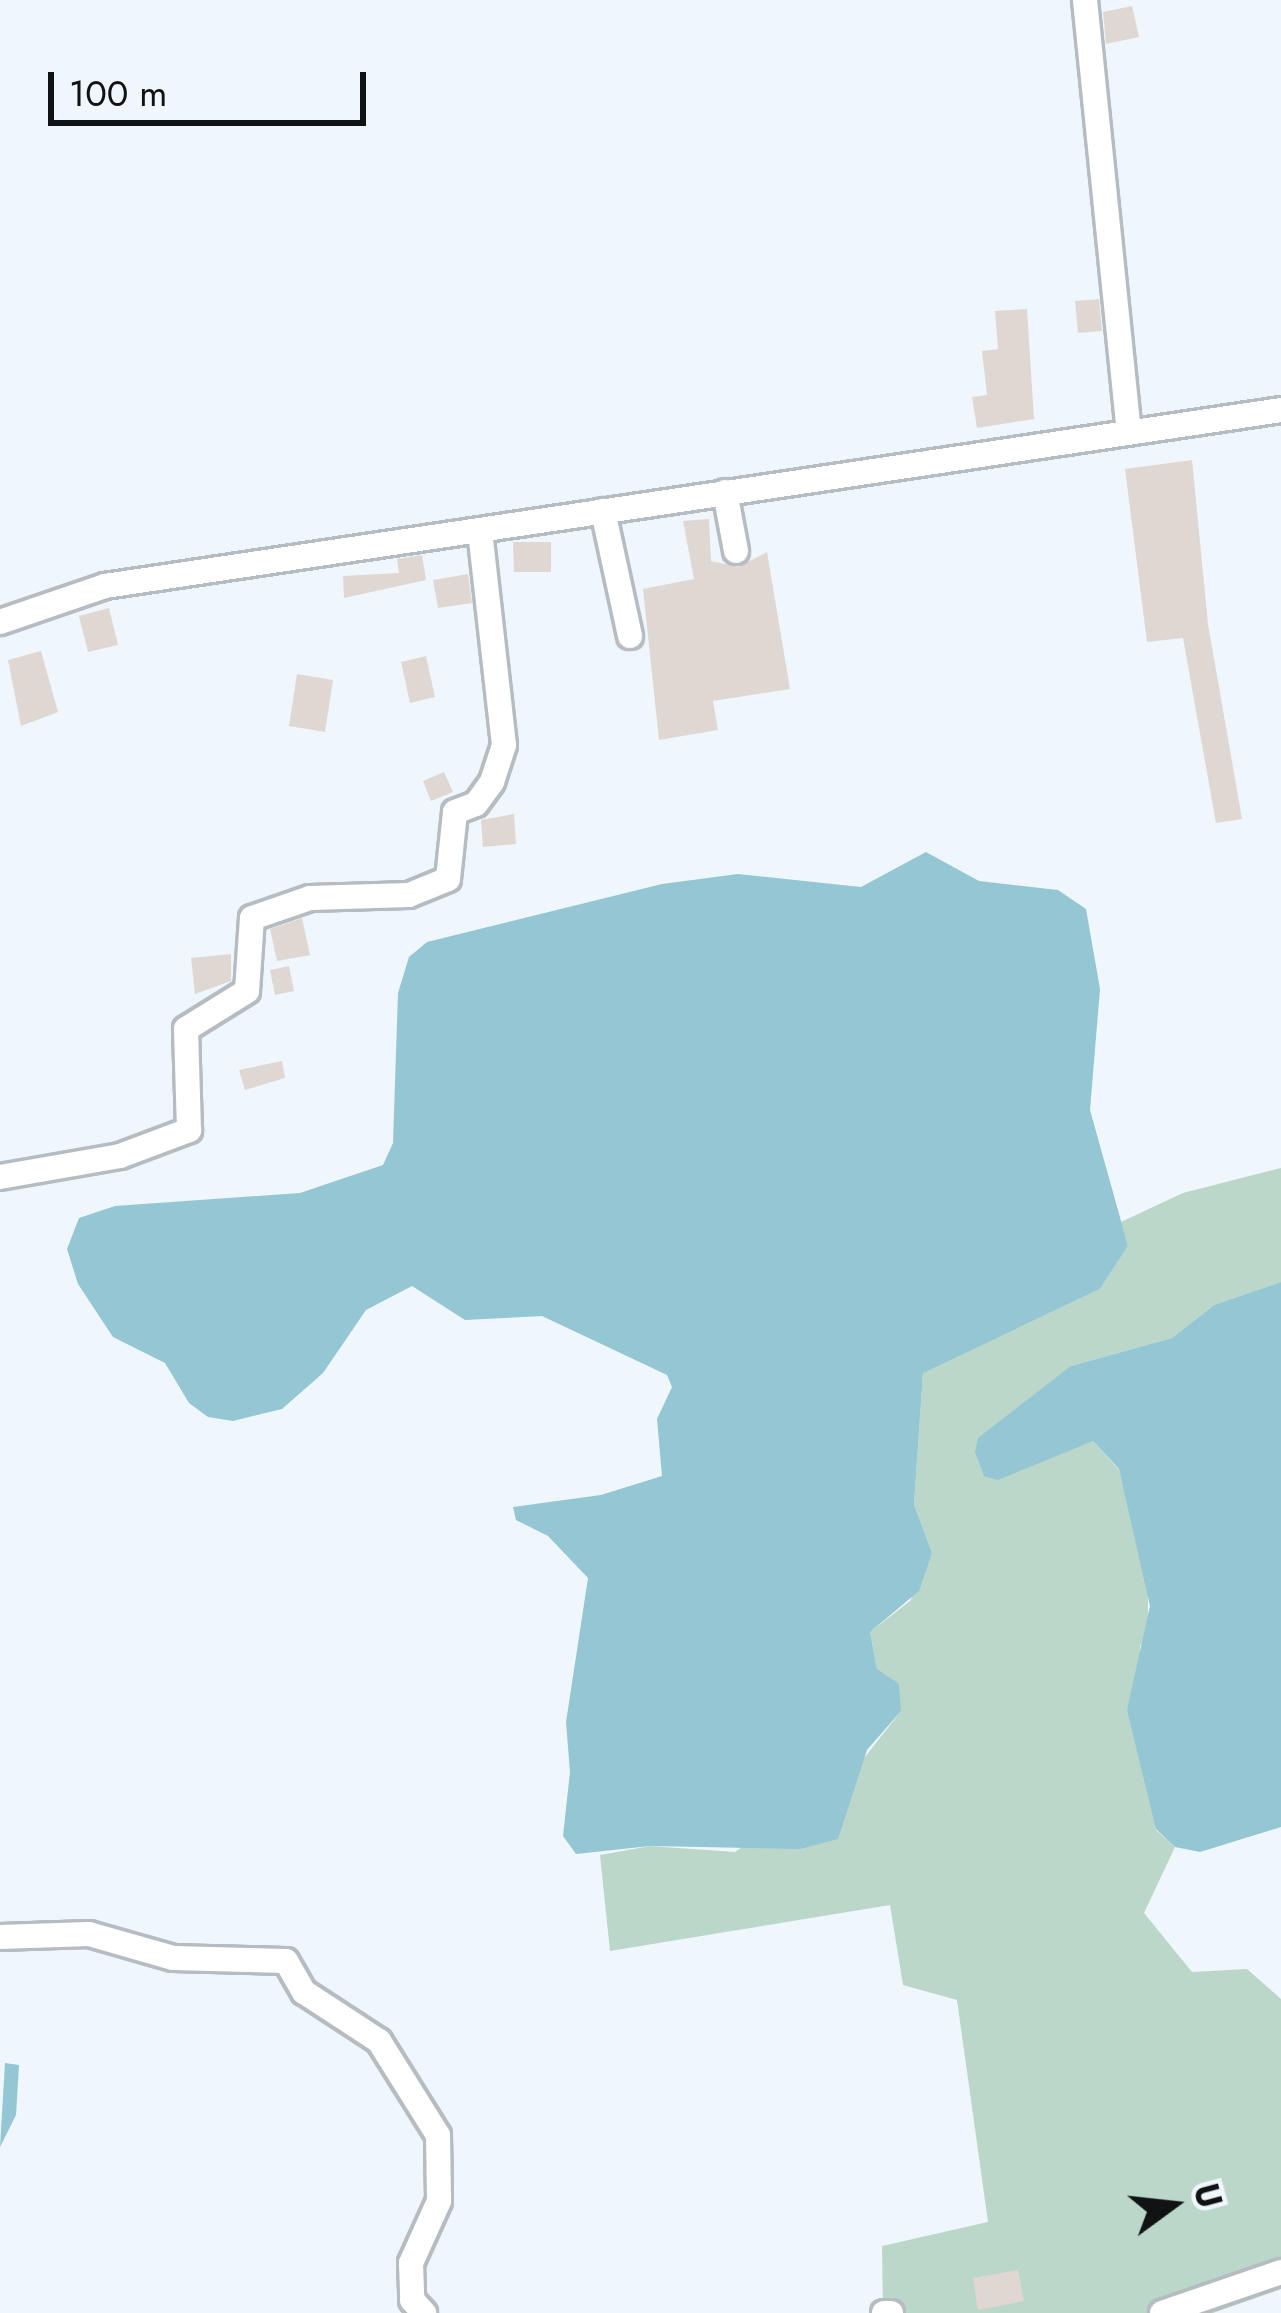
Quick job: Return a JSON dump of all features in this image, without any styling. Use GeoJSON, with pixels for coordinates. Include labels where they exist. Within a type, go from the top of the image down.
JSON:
{"type":"FeatureCollection","features":[{"type":"Feature","properties":{"kind":"street"},"geometry":{"type":"LineString","coordinates":[[1085,0],[1129,431]]}},
{"type":"Feature","properties":{"kind":"street"},"geometry":{"type":"LineString","coordinates":[[0,622],[105,586],[1281,410]]}},
{"type":"Feature","properties":{"kind":"street"},"geometry":{"type":"LineString","coordinates":[[725,492],[736,551]]}},
{"type":"Feature","properties":{"kind":"street"},"geometry":{"type":"LineString","coordinates":[[603,511],[631,636]]}},
{"type":"Feature","properties":{"kind":"street"},"geometry":{"type":"LineString","coordinates":[[0,1177],[120,1156],[189,1130],[186,1029],[248,991],[252,918],[310,898],[409,895],[448,879],[454,812],[476,804],[504,745],[481,530]]}},
{"type":"Feature","properties":{"kind":"street"},"geometry":{"type":"LineString","coordinates":[[0,1936],[89,1934],[173,1958],[286,1961],[304,1992],[379,2041],[438,2134],[439,2201],[411,2263],[412,2300],[424,2313]]}},
{"type":"Feature","properties":{"kind":"street"},"geometry":{"type":"LineString","coordinates":[[1162,2313],[1281,2272]]}},
{"type":"Feature","properties":{"kind":"green space"},"geometry":{"type":"Polygon","coordinates":[[[1281,1168],[1281,1282],[1214,1305],[1172,1338],[1071,1366],[1068,1448],[1093,1441],[1119,1470],[1148,1576],[1148,1635],[1140,1646],[1156,1830],[1175,1847],[1144,1913],[1192,1972],[1247,1969],[1281,1999],[1281,2289],[1213,2313],[883,2313],[882,2246],[988,2222],[957,2000],[903,1985],[890,1905],[610,1951],[600,1855],[650,1846],[735,1852],[861,1762],[901,1711],[877,1669],[870,1632],[910,1601],[932,1553],[914,1504],[923,1372],[1100,1289],[1128,1246],[1121,1222],[1183,1193],[1281,1168]]]}},
{"type":"Feature","properties":{"kind":"water"},"geometry":{"type":"Polygon","coordinates":[[[926,852],[979,881],[1058,890],[1086,909],[1100,989],[1090,1110],[1128,1246],[1100,1289],[923,1373],[914,1504],[932,1553],[919,1591],[870,1632],[877,1669],[899,1684],[901,1711],[867,1750],[838,1839],[800,1849],[650,1846],[576,1854],[563,1836],[570,1772],[566,1722],[588,1578],[548,1536],[516,1520],[513,1507],[601,1495],[662,1476],[657,1419],[672,1387],[667,1375],[542,1316],[465,1320],[412,1286],[366,1310],[323,1373],[282,1409],[233,1421],[208,1417],[189,1403],[165,1363],[113,1337],[78,1284],[67,1249],[79,1218],[115,1206],[300,1193],[383,1165],[393,1143],[398,993],[409,957],[427,942],[662,884],[738,874],[861,887],[926,852]]]}},
{"type":"Feature","properties":{"kind":"water"},"geometry":{"type":"Polygon","coordinates":[[[1281,1282],[1281,1827],[1200,1852],[1175,1847],[1156,1829],[1127,1710],[1150,1606],[1119,1469],[1093,1441],[998,1480],[984,1476],[975,1452],[978,1438],[1071,1366],[1172,1338],[1214,1305],[1281,1282]]]}},
{"type":"Feature","properties":{"kind":"water"},"geometry":{"type":"Polygon","coordinates":[[[5,2063],[19,2065],[16,2115],[0,2147],[5,2063]]]}},
{"type":"Feature","properties":{"kind":"building"},"geometry":{"type":"Polygon","coordinates":[[[1132,6],[1139,37],[1106,44],[1103,12],[1132,6]]]}},
{"type":"Feature","properties":{"kind":"building"},"geometry":{"type":"Polygon","coordinates":[[[1099,299],[1102,331],[1078,333],[1075,301],[1099,299]]]}},
{"type":"Feature","properties":{"kind":"building"},"geometry":{"type":"Polygon","coordinates":[[[1027,309],[1034,419],[977,428],[972,397],[987,395],[982,351],[998,349],[995,311],[1027,309]]]}},
{"type":"Feature","properties":{"kind":"building"},"geometry":{"type":"Polygon","coordinates":[[[1192,460],[1208,624],[1242,819],[1216,823],[1183,638],[1147,642],[1125,469],[1192,460]]]}},
{"type":"Feature","properties":{"kind":"building"},"geometry":{"type":"Polygon","coordinates":[[[709,519],[711,561],[738,567],[767,552],[790,689],[713,701],[718,730],[659,740],[643,589],[694,579],[683,521],[709,519]]]}},
{"type":"Feature","properties":{"kind":"building"},"geometry":{"type":"Polygon","coordinates":[[[513,542],[551,542],[551,572],[514,572],[513,542]]]}},
{"type":"Feature","properties":{"kind":"building"},"geometry":{"type":"Polygon","coordinates":[[[422,555],[426,580],[344,598],[343,576],[399,573],[397,559],[422,555]]]}},
{"type":"Feature","properties":{"kind":"building"},"geometry":{"type":"Polygon","coordinates":[[[468,574],[472,603],[438,608],[433,580],[468,574]]]}},
{"type":"Feature","properties":{"kind":"building"},"geometry":{"type":"Polygon","coordinates":[[[109,608],[118,645],[88,652],[79,616],[109,608]]]}},
{"type":"Feature","properties":{"kind":"building"},"geometry":{"type":"Polygon","coordinates":[[[41,651],[58,712],[21,726],[8,660],[41,651]]]}},
{"type":"Feature","properties":{"kind":"building"},"geometry":{"type":"Polygon","coordinates":[[[426,656],[435,697],[410,703],[401,662],[426,656]]]}},
{"type":"Feature","properties":{"kind":"building"},"geometry":{"type":"Polygon","coordinates":[[[297,674],[333,680],[325,732],[289,726],[297,674]]]}},
{"type":"Feature","properties":{"kind":"building"},"geometry":{"type":"Polygon","coordinates":[[[444,772],[453,792],[431,801],[423,781],[444,772]]]}},
{"type":"Feature","properties":{"kind":"building"},"geometry":{"type":"Polygon","coordinates":[[[514,814],[516,844],[483,847],[481,820],[514,814]]]}},
{"type":"Feature","properties":{"kind":"building"},"geometry":{"type":"Polygon","coordinates":[[[302,918],[310,955],[277,961],[270,929],[302,918]]]}},
{"type":"Feature","properties":{"kind":"building"},"geometry":{"type":"Polygon","coordinates":[[[231,954],[231,981],[195,994],[191,958],[231,954]]]}},
{"type":"Feature","properties":{"kind":"building"},"geometry":{"type":"Polygon","coordinates":[[[289,966],[294,991],[275,995],[270,970],[289,966]]]}},
{"type":"Feature","properties":{"kind":"building"},"geometry":{"type":"Polygon","coordinates":[[[282,1061],[285,1078],[245,1090],[239,1070],[282,1061]]]}},
{"type":"Feature","properties":{"kind":"building"},"geometry":{"type":"Polygon","coordinates":[[[1018,2270],[1024,2301],[978,2310],[973,2278],[1018,2270]]]}}]}
